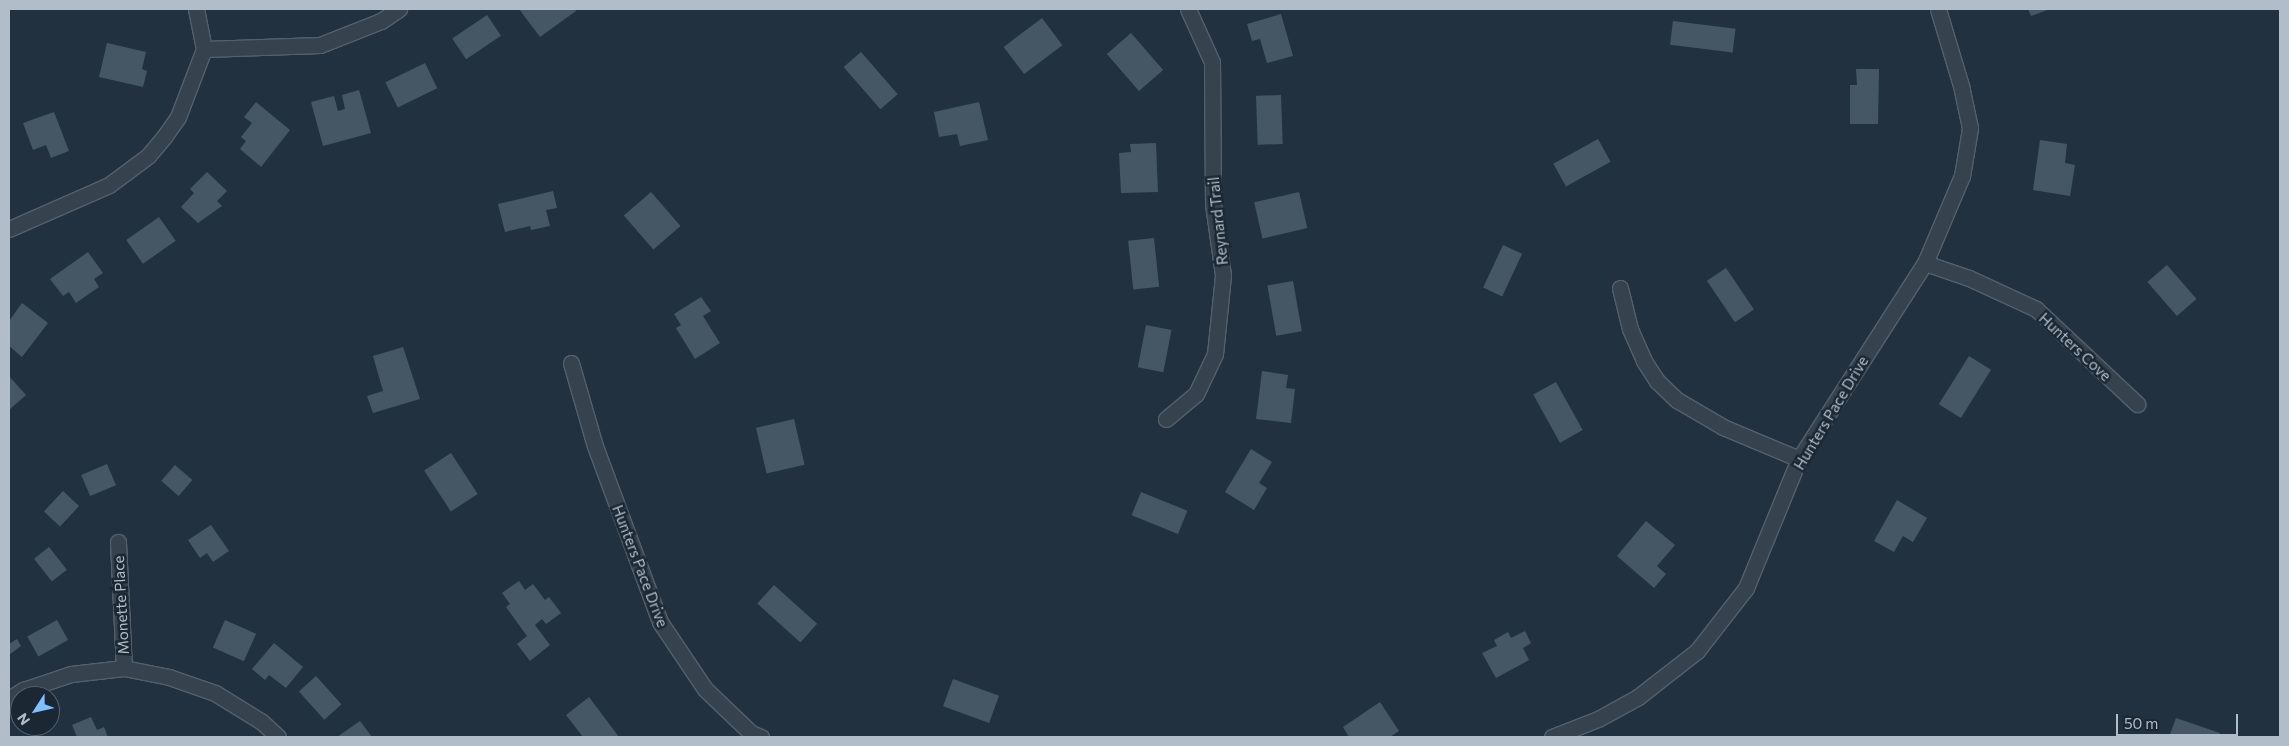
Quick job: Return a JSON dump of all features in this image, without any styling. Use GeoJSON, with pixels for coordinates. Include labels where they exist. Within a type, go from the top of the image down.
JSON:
{"type":"FeatureCollection","features":[{"type":"Feature","properties":{"kind":"street"},"geometry":{"type":"LineString","coordinates":[[9,230],[108,185],[148,156],[178,117],[204,48],[196,9]]}},
{"type":"Feature","properties":{"kind":"street"},"geometry":{"type":"LineString","coordinates":[[204,48],[320,45],[382,21],[399,9]]}},
{"type":"Feature","properties":{"kind":"street","name":"Reynard Trail"},"geometry":{"type":"LineString","coordinates":[[1166,419],[1196,394],[1216,354],[1223,275],[1213,204],[1212,62],[1188,9]]}},
{"type":"Feature","properties":{"kind":"street","name":"Hunters Pace Drive"},"geometry":{"type":"LineString","coordinates":[[1552,737],[1598,719],[1638,696],[1697,651],[1746,588],[1799,459],[1925,263],[1962,176],[1970,128],[1962,89],[1938,9]]}},
{"type":"Feature","properties":{"kind":"street","name":"Hunters Cove"},"geometry":{"type":"LineString","coordinates":[[1925,263],[1969,278],[2036,310],[2137,404]]}},
{"type":"Feature","properties":{"kind":"street"},"geometry":{"type":"LineString","coordinates":[[1620,288],[1630,329],[1644,361],[1657,381],[1677,400],[1723,426],[1799,459]]}},
{"type":"Feature","properties":{"kind":"street","name":"Hunters Pace Drive"},"geometry":{"type":"LineString","coordinates":[[571,363],[595,446],[660,622],[705,689],[751,733],[761,737]]}},
{"type":"Feature","properties":{"kind":"street","name":"Monette Place"},"geometry":{"type":"LineString","coordinates":[[118,542],[124,668]]}},
{"type":"Feature","properties":{"kind":"street"},"geometry":{"type":"LineString","coordinates":[[9,699],[23,690],[71,674],[124,668],[169,677],[215,693],[262,722],[278,737]]}},
{"type":"Feature","properties":{"kind":"building"},"geometry":{"type":"Polygon","coordinates":[[[519,9],[575,9],[576,11],[540,37],[519,9]]]}},
{"type":"Feature","properties":{"kind":"building"},"geometry":{"type":"Polygon","coordinates":[[[2028,9],[2050,9],[2031,16],[2028,9]]]}},
{"type":"Feature","properties":{"kind":"building"},"geometry":{"type":"Polygon","coordinates":[[[1281,14],[1293,56],[1267,63],[1260,39],[1252,41],[1247,24],[1281,14]]]}},
{"type":"Feature","properties":{"kind":"building"},"geometry":{"type":"Polygon","coordinates":[[[487,15],[501,36],[466,59],[452,38],[487,15]]]}},
{"type":"Feature","properties":{"kind":"building"},"geometry":{"type":"Polygon","coordinates":[[[1042,18],[1062,45],[1024,74],[1004,47],[1042,18]]]}},
{"type":"Feature","properties":{"kind":"building"},"geometry":{"type":"Polygon","coordinates":[[[1673,21],[1736,29],[1733,52],[1670,45],[1673,21]]]}},
{"type":"Feature","properties":{"kind":"building"},"geometry":{"type":"Polygon","coordinates":[[[1131,33],[1163,70],[1139,91],[1107,54],[1131,33]]]}},
{"type":"Feature","properties":{"kind":"building"},"geometry":{"type":"Polygon","coordinates":[[[107,43],[146,52],[142,69],[147,71],[143,87],[99,77],[107,43]]]}},
{"type":"Feature","properties":{"kind":"building"},"geometry":{"type":"Polygon","coordinates":[[[861,52],[898,94],[880,109],[844,67],[861,52]]]}},
{"type":"Feature","properties":{"kind":"building"},"geometry":{"type":"Polygon","coordinates":[[[425,63],[437,88],[398,107],[385,82],[425,63]]]}},
{"type":"Feature","properties":{"kind":"building"},"geometry":{"type":"Polygon","coordinates":[[[1856,69],[1879,69],[1878,124],[1850,124],[1850,85],[1857,85],[1856,69]]]}},
{"type":"Feature","properties":{"kind":"building"},"geometry":{"type":"Polygon","coordinates":[[[359,90],[371,133],[323,146],[311,102],[334,96],[338,111],[345,109],[342,95],[359,90]]]}},
{"type":"Feature","properties":{"kind":"building"},"geometry":{"type":"Polygon","coordinates":[[[1281,95],[1283,144],[1258,145],[1256,96],[1281,95]]]}},
{"type":"Feature","properties":{"kind":"building"},"geometry":{"type":"Polygon","coordinates":[[[256,102],[290,130],[261,167],[240,149],[246,141],[241,137],[252,123],[244,117],[256,102]]]}},
{"type":"Feature","properties":{"kind":"building"},"geometry":{"type":"Polygon","coordinates":[[[979,102],[988,140],[960,146],[957,134],[939,137],[934,112],[979,102]]]}},
{"type":"Feature","properties":{"kind":"building"},"geometry":{"type":"Polygon","coordinates":[[[54,112],[69,151],[51,158],[46,145],[33,150],[23,123],[54,112]]]}},
{"type":"Feature","properties":{"kind":"building"},"geometry":{"type":"Polygon","coordinates":[[[1598,139],[1611,162],[1566,186],[1553,164],[1598,139]]]}},
{"type":"Feature","properties":{"kind":"building"},"geometry":{"type":"Polygon","coordinates":[[[2040,140],[2067,144],[2065,163],[2075,165],[2070,196],[2033,190],[2040,140]]]}},
{"type":"Feature","properties":{"kind":"building"},"geometry":{"type":"Polygon","coordinates":[[[1156,143],[1158,192],[1121,193],[1119,153],[1131,152],[1130,144],[1156,143]]]}},
{"type":"Feature","properties":{"kind":"building"},"geometry":{"type":"Polygon","coordinates":[[[207,172],[227,191],[217,201],[222,206],[198,223],[181,207],[194,193],[190,189],[207,172]]]}},
{"type":"Feature","properties":{"kind":"building"},"geometry":{"type":"Polygon","coordinates":[[[553,191],[557,208],[546,210],[550,226],[531,230],[530,226],[505,232],[498,204],[553,191]]]}},
{"type":"Feature","properties":{"kind":"building"},"geometry":{"type":"Polygon","coordinates":[[[651,192],[681,226],[653,250],[624,216],[651,192]]]}},
{"type":"Feature","properties":{"kind":"building"},"geometry":{"type":"Polygon","coordinates":[[[1299,192],[1307,228],[1263,238],[1254,202],[1299,192]]]}},
{"type":"Feature","properties":{"kind":"building"},"geometry":{"type":"Polygon","coordinates":[[[159,217],[176,241],[143,264],[126,240],[159,217]]]}},
{"type":"Feature","properties":{"kind":"building"},"geometry":{"type":"Polygon","coordinates":[[[1154,238],[1159,287],[1133,289],[1128,241],[1154,238]]]}},
{"type":"Feature","properties":{"kind":"building"},"geometry":{"type":"Polygon","coordinates":[[[1503,245],[1522,254],[1502,296],[1483,288],[1503,245]]]}},
{"type":"Feature","properties":{"kind":"building"},"geometry":{"type":"Polygon","coordinates":[[[88,252],[103,273],[94,279],[99,287],[76,303],[69,292],[63,296],[50,279],[88,252]]]}},
{"type":"Feature","properties":{"kind":"building"},"geometry":{"type":"Polygon","coordinates":[[[2167,265],[2197,299],[2177,316],[2147,282],[2167,265]]]}},
{"type":"Feature","properties":{"kind":"building"},"geometry":{"type":"Polygon","coordinates":[[[1726,268],[1754,309],[1735,322],[1707,281],[1726,268]]]}},
{"type":"Feature","properties":{"kind":"building"},"geometry":{"type":"Polygon","coordinates":[[[1293,281],[1302,331],[1276,336],[1267,286],[1293,281]]]}},
{"type":"Feature","properties":{"kind":"building"},"geometry":{"type":"Polygon","coordinates":[[[701,297],[711,311],[703,316],[720,343],[695,359],[676,328],[681,325],[674,314],[701,297]]]}},
{"type":"Feature","properties":{"kind":"building"},"geometry":{"type":"Polygon","coordinates":[[[22,303],[48,323],[22,357],[9,346],[9,321],[22,303]]]}},
{"type":"Feature","properties":{"kind":"building"},"geometry":{"type":"Polygon","coordinates":[[[1146,325],[1172,330],[1163,372],[1138,367],[1146,325]]]}},
{"type":"Feature","properties":{"kind":"building"},"geometry":{"type":"Polygon","coordinates":[[[403,347],[420,399],[373,413],[367,396],[383,391],[373,356],[403,347]]]}},
{"type":"Feature","properties":{"kind":"building"},"geometry":{"type":"Polygon","coordinates":[[[1969,356],[1991,370],[1961,418],[1939,404],[1969,356]]]}},
{"type":"Feature","properties":{"kind":"building"},"geometry":{"type":"Polygon","coordinates":[[[1262,371],[1288,375],[1286,388],[1295,389],[1291,423],[1256,419],[1262,371]]]}},
{"type":"Feature","properties":{"kind":"building"},"geometry":{"type":"Polygon","coordinates":[[[9,376],[26,395],[9,410],[9,376]]]}},
{"type":"Feature","properties":{"kind":"building"},"geometry":{"type":"Polygon","coordinates":[[[1556,382],[1583,430],[1560,443],[1533,395],[1556,382]]]}},
{"type":"Feature","properties":{"kind":"building"},"geometry":{"type":"Polygon","coordinates":[[[794,419],[805,465],[767,474],[756,428],[794,419]]]}},
{"type":"Feature","properties":{"kind":"building"},"geometry":{"type":"Polygon","coordinates":[[[1251,449],[1272,462],[1259,483],[1267,488],[1254,510],[1225,492],[1251,449]]]}},
{"type":"Feature","properties":{"kind":"building"},"geometry":{"type":"Polygon","coordinates":[[[451,453],[478,494],[451,512],[424,470],[451,453]]]}},
{"type":"Feature","properties":{"kind":"building"},"geometry":{"type":"Polygon","coordinates":[[[107,464],[116,485],[90,496],[81,475],[107,464]]]}},
{"type":"Feature","properties":{"kind":"building"},"geometry":{"type":"Polygon","coordinates":[[[175,465],[192,480],[179,496],[161,481],[175,465]]]}},
{"type":"Feature","properties":{"kind":"building"},"geometry":{"type":"Polygon","coordinates":[[[63,491],[79,506],[60,526],[44,511],[63,491]]]}},
{"type":"Feature","properties":{"kind":"building"},"geometry":{"type":"Polygon","coordinates":[[[1141,492],[1187,511],[1178,534],[1132,515],[1141,492]]]}},
{"type":"Feature","properties":{"kind":"building"},"geometry":{"type":"Polygon","coordinates":[[[1897,500],[1927,518],[1913,542],[1903,536],[1894,552],[1874,541],[1897,500]]]}},
{"type":"Feature","properties":{"kind":"building"},"geometry":{"type":"Polygon","coordinates":[[[1646,521],[1675,545],[1657,566],[1666,574],[1654,588],[1617,556],[1646,521]]]}},
{"type":"Feature","properties":{"kind":"building"},"geometry":{"type":"Polygon","coordinates":[[[211,525],[229,551],[213,562],[207,553],[200,558],[188,540],[211,525]]]}},
{"type":"Feature","properties":{"kind":"building"},"geometry":{"type":"Polygon","coordinates":[[[49,547],[67,570],[52,582],[34,559],[49,547]]]}},
{"type":"Feature","properties":{"kind":"building"},"geometry":{"type":"Polygon","coordinates":[[[519,581],[525,590],[533,584],[545,600],[549,597],[561,613],[546,624],[542,619],[535,625],[550,645],[530,661],[517,644],[527,636],[506,607],[510,604],[502,593],[519,581]]]}},
{"type":"Feature","properties":{"kind":"building"},"geometry":{"type":"Polygon","coordinates":[[[774,585],[817,624],[800,642],[757,604],[774,585]]]}},
{"type":"Feature","properties":{"kind":"building"},"geometry":{"type":"Polygon","coordinates":[[[57,620],[68,640],[38,657],[27,636],[57,620]]]}},
{"type":"Feature","properties":{"kind":"building"},"geometry":{"type":"Polygon","coordinates":[[[225,620],[256,634],[244,661],[213,647],[225,620]]]}},
{"type":"Feature","properties":{"kind":"building"},"geometry":{"type":"Polygon","coordinates":[[[1525,631],[1531,643],[1523,648],[1529,660],[1496,678],[1482,653],[1497,646],[1494,640],[1508,632],[1511,638],[1525,631]]]}},
{"type":"Feature","properties":{"kind":"building"},"geometry":{"type":"Polygon","coordinates":[[[17,639],[21,646],[9,655],[9,644],[17,639]]]}},
{"type":"Feature","properties":{"kind":"building"},"geometry":{"type":"Polygon","coordinates":[[[274,643],[303,667],[286,688],[269,675],[265,680],[252,669],[274,643]]]}},
{"type":"Feature","properties":{"kind":"building"},"geometry":{"type":"Polygon","coordinates":[[[316,676],[341,704],[324,720],[299,691],[316,676]]]}},
{"type":"Feature","properties":{"kind":"building"},"geometry":{"type":"Polygon","coordinates":[[[953,679],[999,696],[989,723],[943,706],[953,679]]]}},
{"type":"Feature","properties":{"kind":"building"},"geometry":{"type":"Polygon","coordinates":[[[589,697],[619,737],[583,737],[566,715],[589,697]]]}},
{"type":"Feature","properties":{"kind":"building"},"geometry":{"type":"Polygon","coordinates":[[[1380,702],[1399,731],[1390,737],[1349,737],[1343,727],[1380,702]]]}},
{"type":"Feature","properties":{"kind":"building"},"geometry":{"type":"Polygon","coordinates":[[[91,717],[97,730],[104,727],[108,737],[77,737],[72,725],[91,717]]]}},
{"type":"Feature","properties":{"kind":"building"},"geometry":{"type":"Polygon","coordinates":[[[2176,718],[2220,733],[2219,737],[2169,737],[2176,718]]]}},
{"type":"Feature","properties":{"kind":"building"},"geometry":{"type":"Polygon","coordinates":[[[360,721],[372,737],[337,737],[360,721]]]}}]}
